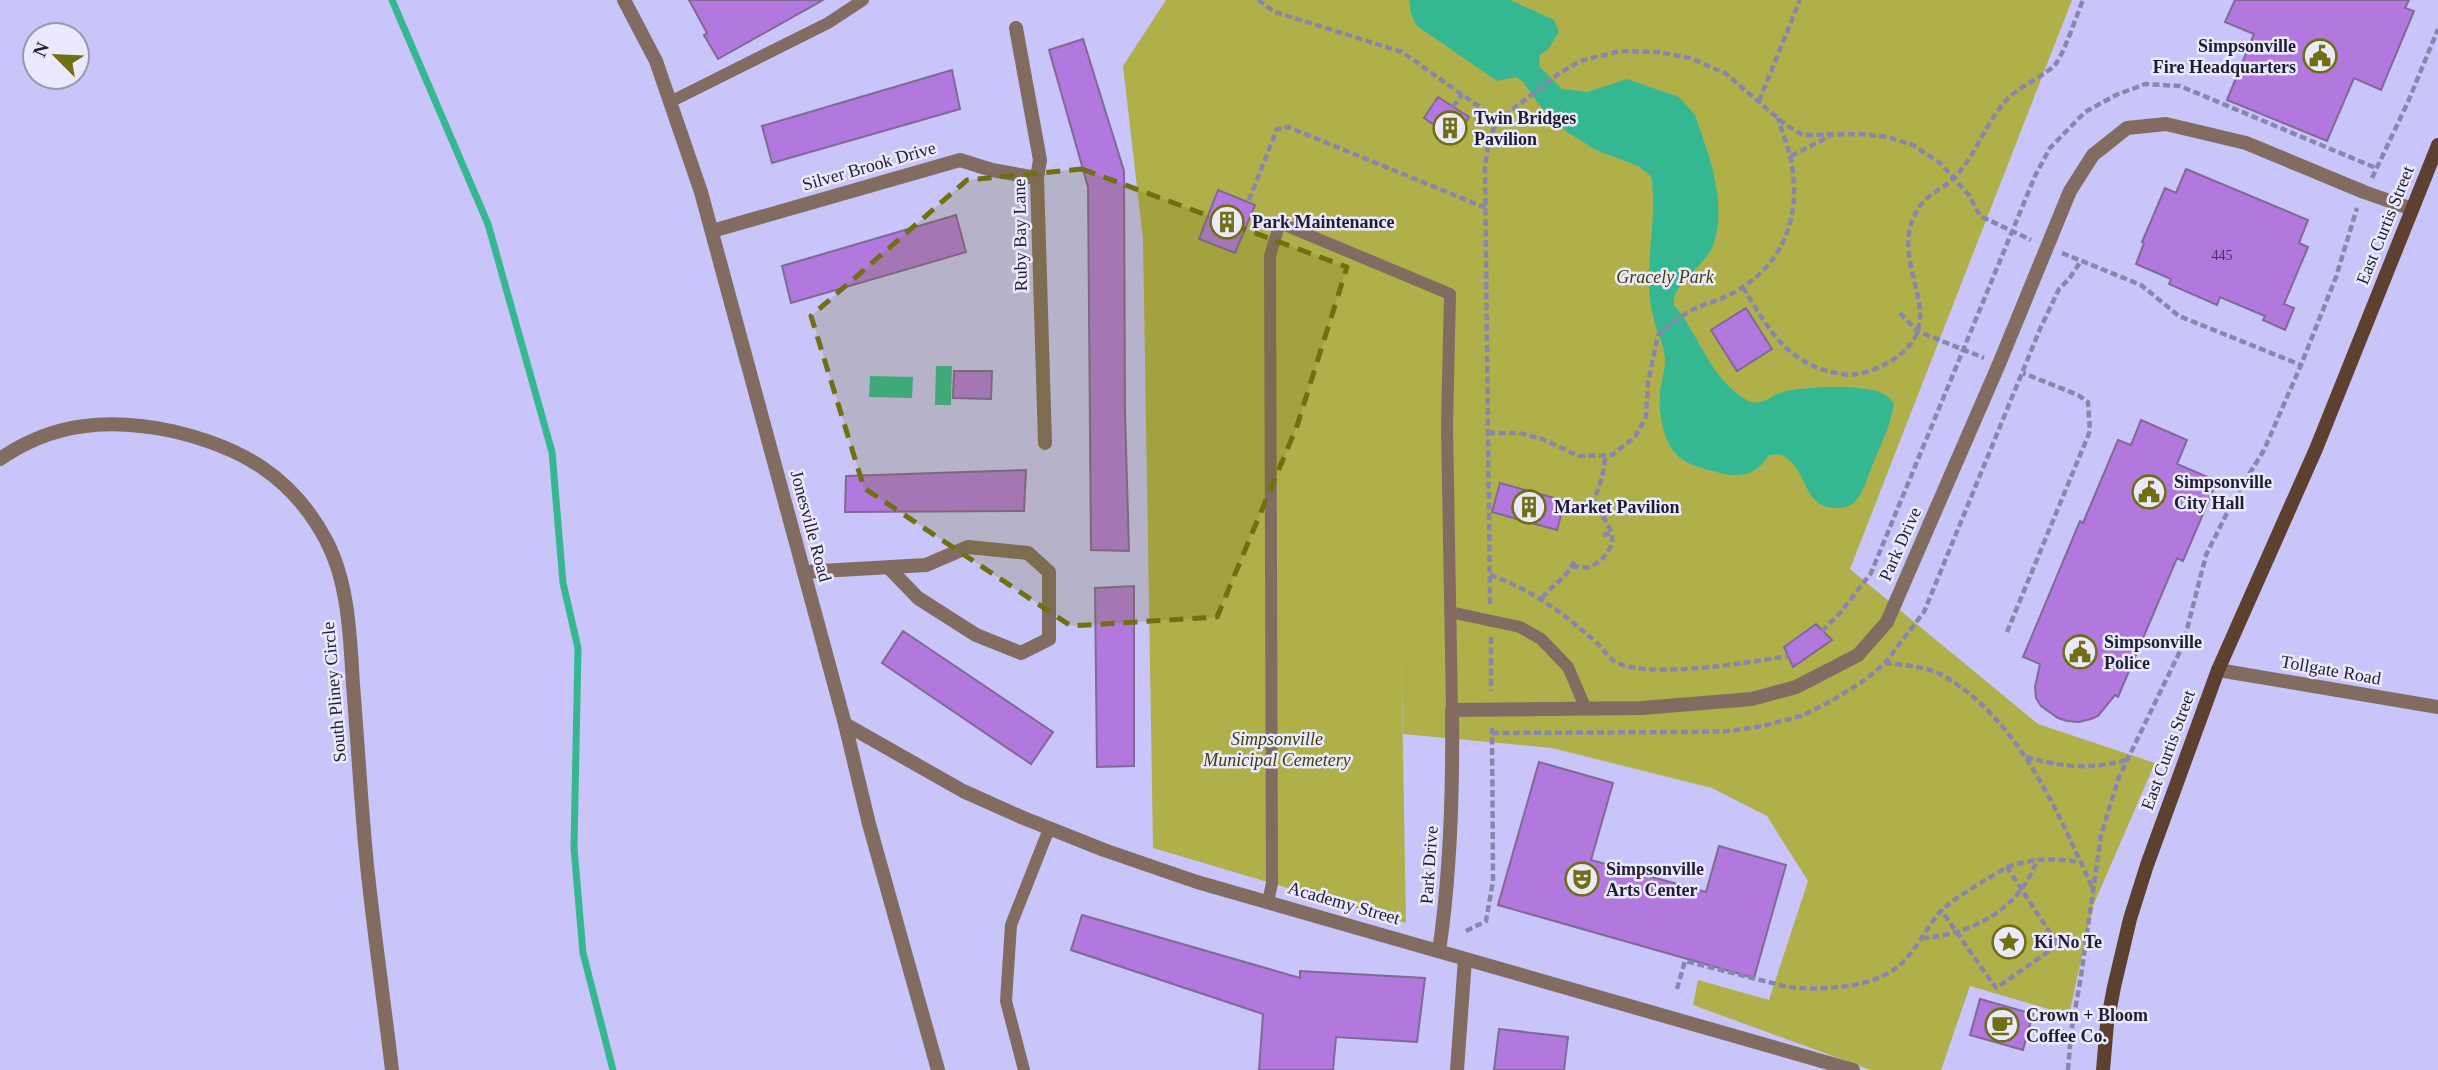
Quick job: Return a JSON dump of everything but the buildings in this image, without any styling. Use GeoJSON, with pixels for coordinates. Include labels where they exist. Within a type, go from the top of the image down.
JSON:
{"type":"FeatureCollection","features":[{"type":"Feature","properties":{"kind":"main road","name":"East Curtis Street"},"geometry":{"type":"LineString","coordinates":[[2104,1070],[2108,1024],[2130,919],[2147,865],[2218,670],[2316,449],[2437,149]]}},
{"type":"Feature","properties":{"kind":"street","name":"Jonesville Road"},"geometry":{"type":"LineString","coordinates":[[624,0],[656,61],[712,231],[845,724],[869,824],[938,1070]]}},
{"type":"Feature","properties":{"kind":"street","name":"Ruby Bay Lane"},"geometry":{"type":"LineString","coordinates":[[1016,28],[1040,160],[1037,178],[1045,443]]}},
{"type":"Feature","properties":{"kind":"street","name":"Park Drive"},"geometry":{"type":"LineString","coordinates":[[1439,951],[1453,800],[1452,710],[1642,708],[1752,699],[1796,687],[1858,655],[1887,622],[1999,364],[2070,191],[2093,155],[2127,128],[2166,124],[2246,143],[2412,209]]}},
{"type":"Feature","properties":{"kind":"street","name":"Silver Brook Drive"},"geometry":{"type":"LineString","coordinates":[[712,231],[960,160],[992,170],[1037,178]]}},
{"type":"Feature","properties":{"kind":"street","name":"South Pliney Circle"},"geometry":{"type":"LineString","coordinates":[[0,458],[32,439],[65,428],[117,424],[140,426],[193,436],[230,448],[288,488],[302,503],[328,544],[342,587],[349,631],[367,865],[392,1070]]}},
{"type":"Feature","properties":{"kind":"street"},"geometry":{"type":"LineString","coordinates":[[804,572],[888,567],[926,565],[968,547],[1028,553],[1049,572],[1049,639],[1021,653],[976,635],[918,598],[888,567]]}},
{"type":"Feature","properties":{"kind":"street","name":"Tollgate Road"},"geometry":{"type":"LineString","coordinates":[[2218,670],[2438,707]]}},
{"type":"Feature","properties":{"kind":"street","name":"Academy Street"},"geometry":{"type":"LineString","coordinates":[[845,724],[962,791],[1104,850],[1185,878],[1853,1070]]}},
{"type":"Feature","properties":{"kind":"street"},"geometry":{"type":"LineString","coordinates":[[1457,1070],[1465,959]]}},
{"type":"Feature","properties":{"kind":"lane"},"geometry":{"type":"LineString","coordinates":[[670,102],[828,23],[863,0]]}},
{"type":"Feature","properties":{"kind":"lane"},"geometry":{"type":"LineString","coordinates":[[1268,902],[1272,883],[1270,256],[1280,223],[1451,294],[1447,425],[1452,710]]}},
{"type":"Feature","properties":{"kind":"lane"},"geometry":{"type":"LineString","coordinates":[[1450,612],[1520,627],[1541,639],[1568,667],[1586,709]]}},
{"type":"Feature","properties":{"kind":"lane"},"geometry":{"type":"LineString","coordinates":[[1024,1070],[1006,1001],[1011,925],[1049,828]]}},
{"type":"Feature","properties":{"kind":"path"},"geometry":{"type":"LineString","coordinates":[[1258,0],[1275,12],[1402,52],[1499,120]]}},
{"type":"Feature","properties":{"kind":"path"},"geometry":{"type":"LineString","coordinates":[[1759,101],[1800,0]]}},
{"type":"Feature","properties":{"kind":"path"},"geometry":{"type":"LineString","coordinates":[[1743,287],[1782,346],[1821,369],[1845,375],[1875,370],[1909,348],[1917,331],[1921,312],[1920,296],[1909,264],[1909,227],[1919,207],[1931,193],[1954,178],[1975,151],[1998,110],[2010,96],[2055,66],[2083,0]]}},
{"type":"Feature","properties":{"kind":"path"},"geometry":{"type":"LineString","coordinates":[[2068,1070],[2071,1033],[2101,835],[2119,777],[2183,646],[2206,555],[2235,497],[2264,450],[2336,277],[2355,212],[2408,102],[2438,29]]}},
{"type":"Feature","properties":{"kind":"path"},"geometry":{"type":"LineString","coordinates":[[1466,931],[1486,921],[1493,881],[1485,168],[1489,137],[1499,120],[1557,75],[1580,61],[1620,51],[1657,52],[1690,58],[1725,73],[1803,135],[1860,134],[1888,137],[1913,145],[1940,163],[1969,195],[1980,216],[2011,233],[2032,240]]}},
{"type":"Feature","properties":{"kind":"path"},"geometry":{"type":"LineString","coordinates":[[1453,107],[1462,94]]}},
{"type":"Feature","properties":{"kind":"path"},"geometry":{"type":"LineString","coordinates":[[1488,433],[1519,433],[1542,439],[1579,456],[1612,455],[1635,438],[1646,417],[1648,383],[1658,335],[1686,313],[1732,294],[1763,272],[1777,256],[1786,238],[1793,208],[1794,178],[1791,156],[1777,117]]}},
{"type":"Feature","properties":{"kind":"path"},"geometry":{"type":"LineString","coordinates":[[1249,200],[1277,129],[1288,127],[1486,208]]}},
{"type":"Feature","properties":{"kind":"path"},"geometry":{"type":"LineString","coordinates":[[1791,156],[1830,136]]}},
{"type":"Feature","properties":{"kind":"path"},"geometry":{"type":"LineString","coordinates":[[2060,252],[2141,285],[2179,316],[2301,365]]}},
{"type":"Feature","properties":{"kind":"path"},"geometry":{"type":"LineString","coordinates":[[1492,733],[1717,731],[1763,726],[1801,716],[1865,680],[1885,663],[1924,612],[2059,289],[2070,279],[2081,261]]}},
{"type":"Feature","properties":{"kind":"path"},"geometry":{"type":"LineString","coordinates":[[1899,313],[1917,331],[1985,358]]}},
{"type":"Feature","properties":{"kind":"path"},"geometry":{"type":"LineString","coordinates":[[2007,632],[2090,431],[2088,402],[2078,395],[2011,369]]}},
{"type":"Feature","properties":{"kind":"path"},"geometry":{"type":"LineString","coordinates":[[1542,598],[1552,586],[1562,581],[1573,563],[1588,567],[1600,561],[1613,541],[1612,533],[1592,503],[1602,478],[1606,455]]}},
{"type":"Feature","properties":{"kind":"path"},"geometry":{"type":"LineString","coordinates":[[1603,535],[1612,533]]}},
{"type":"Feature","properties":{"kind":"path"},"geometry":{"type":"LineString","coordinates":[[1490,575],[1542,598],[1599,645],[1614,661],[1629,667],[1688,669],[1743,664],[1788,656]]}},
{"type":"Feature","properties":{"kind":"path"},"geometry":{"type":"LineString","coordinates":[[1885,663],[1920,667],[1942,675],[1994,718],[2026,757],[2064,824],[2093,887]]}},
{"type":"Feature","properties":{"kind":"path"},"geometry":{"type":"LineString","coordinates":[[2026,757],[2077,768],[2101,767],[2127,760]]}},
{"type":"Feature","properties":{"kind":"path"},"geometry":{"type":"LineString","coordinates":[[1676,989],[1685,961],[1788,987],[1835,988],[1888,974],[1902,963],[1941,910],[2007,867],[2037,859],[2081,862]]}},
{"type":"Feature","properties":{"kind":"path"},"geometry":{"type":"LineString","coordinates":[[1922,938],[1957,932],[1991,918],[2022,890],[2032,877],[2037,859]]}},
{"type":"Feature","properties":{"kind":"path"},"geometry":{"type":"LineString","coordinates":[[1941,910],[1996,988],[2059,946],[2007,867]]}},
{"type":"Feature","properties":{"kind":"highlighted area"},"geometry":{"type":"Polygon","coordinates":[[[1082,169],[1347,267],[1297,426],[1217,617],[1071,626],[864,488],[811,316],[967,180],[1082,169]]]}},
{"type":"Feature","properties":{"kind":"green space","name":"Gracely Park"},"geometry":{"type":"Polygon","coordinates":[[[1166,0],[2072,0],[1850,569],[2038,724],[2155,763],[2093,906],[2069,1015],[1970,986],[1941,1070],[1871,1070],[1693,1005],[1698,980],[1769,1000],[1808,881],[1767,816],[1712,788],[1552,748],[1403,734],[1401,638],[1406,923],[1153,848],[1143,239],[1123,66],[1166,0]]]}},
{"type":"Feature","properties":{"kind":"shaded area"},"geometry":{"type":"Polygon","coordinates":[[[1409,0],[1510,0],[1554,20],[1559,32],[1549,48],[1539,56],[1540,67],[1562,89],[1587,92],[1627,79],[1679,97],[1695,115],[1706,146],[1715,178],[1718,210],[1714,243],[1678,289],[1674,305],[1723,380],[1750,402],[1763,401],[1789,391],[1831,387],[1873,390],[1884,394],[1894,403],[1888,429],[1857,500],[1840,508],[1820,504],[1808,491],[1795,467],[1782,456],[1769,455],[1755,470],[1731,475],[1695,466],[1679,457],[1665,436],[1660,408],[1665,355],[1649,292],[1653,203],[1651,176],[1638,166],[1596,150],[1567,132],[1540,106],[1523,82],[1516,77],[1497,81],[1417,26],[1411,14],[1409,0]]]}},
{"type":"Feature","properties":{"kind":"shaded area"},"geometry":{"type":"Polygon","coordinates":[[[936,366],[952,366],[951,405],[935,405],[936,366]]]}},
{"type":"Feature","properties":{"kind":"shaded area"},"geometry":{"type":"Polygon","coordinates":[[[870,376],[913,377],[912,398],[869,397],[870,376]]]}},
{"type":"Feature","properties":{"kind":"waterway"},"geometry":{"type":"LineString","coordinates":[[392,0],[488,224],[552,452],[563,583],[578,648],[574,848],[583,953],[613,1070]]}},
{"type":"Feature","properties":{"kind":"place","name":"Simpsonville Fire Headquarters"},"geometry":{"type":"Point","coordinates":[2320,56]}},
{"type":"Feature","properties":{"kind":"place","name":"Twin Bridges Pavilion"},"geometry":{"type":"Point","coordinates":[1450,128]}},
{"type":"Feature","properties":{"kind":"place","name":"Park Maintenance"},"geometry":{"type":"Point","coordinates":[1227,222]}},
{"type":"Feature","properties":{"kind":"place","name":"Simpsonville City Hall"},"geometry":{"type":"Point","coordinates":[2149,492]}},
{"type":"Feature","properties":{"kind":"place","name":"Market Pavilion"},"geometry":{"type":"Point","coordinates":[1529,507]}},
{"type":"Feature","properties":{"kind":"place","name":"Simpsonville Police"},"geometry":{"type":"Point","coordinates":[2080,652]}},
{"type":"Feature","properties":{"kind":"place","name":"Simpsonville Arts Center"},"geometry":{"type":"Point","coordinates":[1582,879]}},
{"type":"Feature","properties":{"kind":"place","name":"Ki No Te"},"geometry":{"type":"Point","coordinates":[2009,942]}},
{"type":"Feature","properties":{"kind":"place","name":"Crown + Bloom Coffee Co."},"geometry":{"type":"Point","coordinates":[2002,1025]}},
{"type":"Feature","properties":{"kind":"park label","name":"Simpsonville Municipal Cemetery"},"geometry":{"type":"Point","coordinates":[1277,749]}}]}
